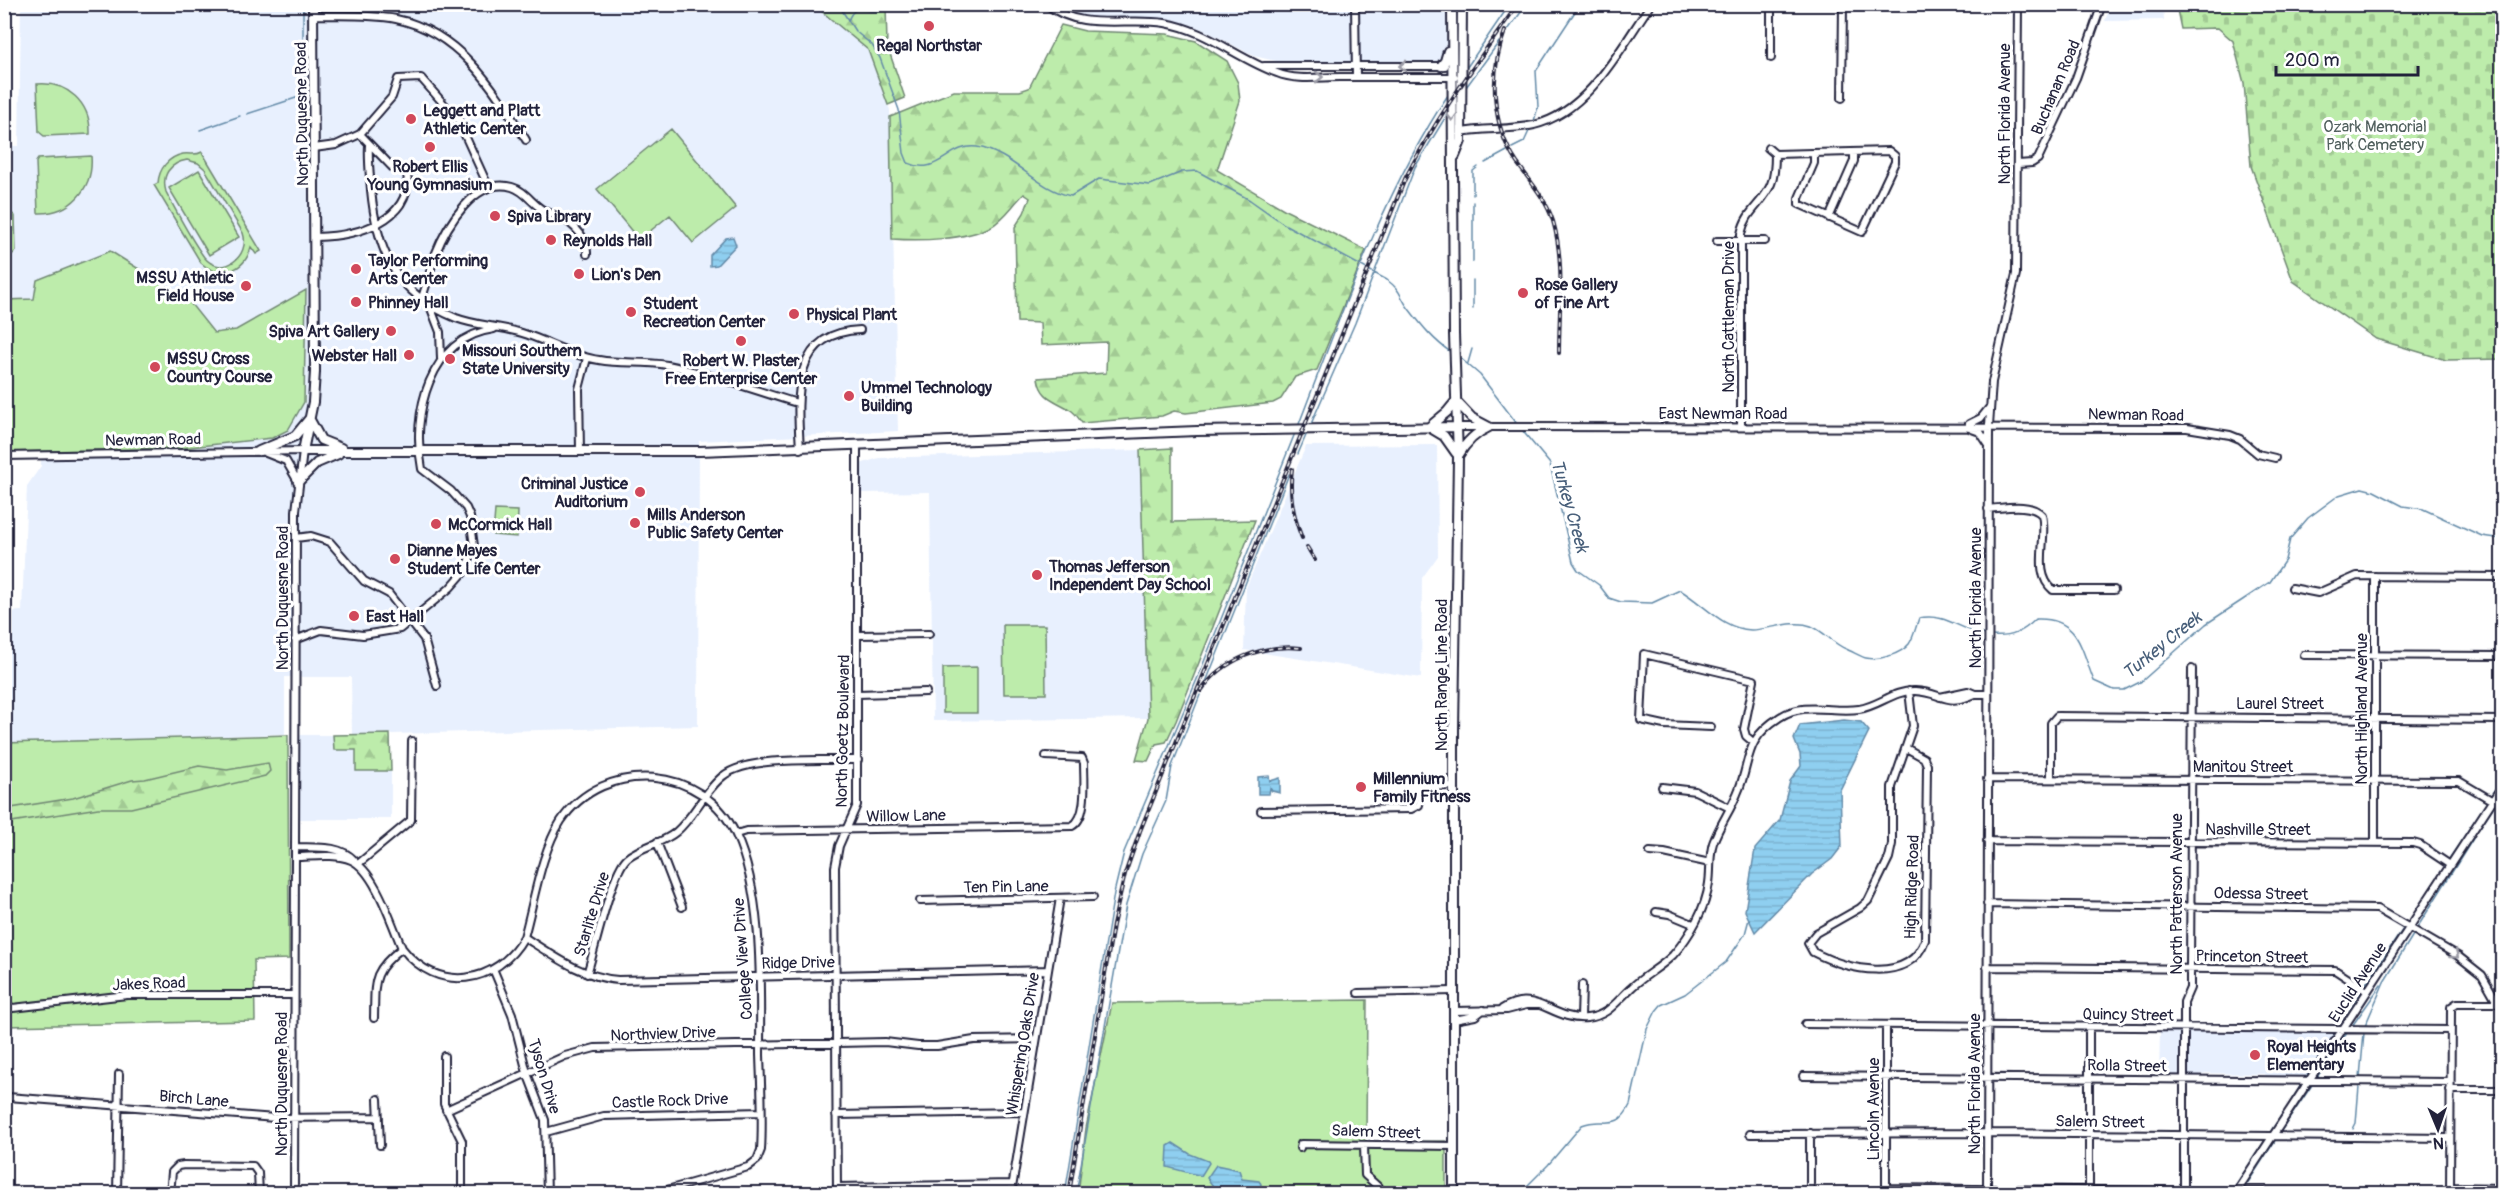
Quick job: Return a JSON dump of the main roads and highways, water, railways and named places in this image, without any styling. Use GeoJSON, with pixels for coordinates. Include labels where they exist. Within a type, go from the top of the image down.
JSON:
{"type":"FeatureCollection","features":[{"type":"Feature","properties":{"kind":"main road","name":"North Duquesne Road"},"geometry":{"type":"LineString","coordinates":[[313,4],[315,380],[303,451],[354,451]]}},
{"type":"Feature","properties":{"kind":"main road"},"geometry":{"type":"LineString","coordinates":[[1441,66],[1448,56],[1450,4]]}},
{"type":"Feature","properties":{"kind":"main road","name":"North Range Line Road"},"geometry":{"type":"LineString","coordinates":[[1450,4],[1454,158],[1454,334],[1458,457],[1454,786],[1454,1194]]}},
{"type":"Feature","properties":{"kind":"main road","name":"North Range Line Road"},"geometry":{"type":"LineString","coordinates":[[1454,158],[1461,141],[1462,4]]}},
{"type":"Feature","properties":{"kind":"main road"},"geometry":{"type":"LineString","coordinates":[[1456,400],[1472,418],[1493,427],[1473,436],[1464,445],[1458,457],[1444,436],[1429,427],[1447,412],[1456,400]]}},
{"type":"Feature","properties":{"kind":"main road"},"geometry":{"type":"LineString","coordinates":[[259,451],[294,436],[310,418],[321,440],[330,445],[354,451]]}},
{"type":"Feature","properties":{"kind":"main road"},"geometry":{"type":"LineString","coordinates":[[298,482],[323,459],[354,451],[800,449],[1197,431],[1457,427]]}},
{"type":"Feature","properties":{"kind":"water"},"geometry":{"type":"Polygon","coordinates":[[[733,237],[736,245],[717,265],[710,266],[710,255],[726,238],[733,237]]]}},
{"type":"Feature","properties":{"kind":"water"},"geometry":{"type":"Polygon","coordinates":[[[1844,720],[1861,722],[1869,731],[1840,790],[1842,846],[1832,859],[1812,874],[1755,932],[1745,911],[1755,849],[1780,820],[1790,781],[1801,766],[1800,754],[1794,739],[1800,725],[1844,720]]]}},
{"type":"Feature","properties":{"kind":"water"},"geometry":{"type":"Polygon","coordinates":[[[1269,776],[1270,781],[1280,778],[1280,793],[1270,788],[1269,794],[1258,794],[1258,777],[1269,776]]]}},
{"type":"Feature","properties":{"kind":"water"},"geometry":{"type":"Polygon","coordinates":[[[1173,1143],[1190,1154],[1208,1161],[1201,1176],[1167,1167],[1168,1146],[1173,1143]]]}},
{"type":"Feature","properties":{"kind":"water"},"geometry":{"type":"Polygon","coordinates":[[[1216,1165],[1239,1170],[1242,1179],[1259,1181],[1261,1184],[1259,1193],[1218,1193],[1207,1178],[1216,1165]]]}},
{"type":"Feature","properties":{"kind":"waterway"},"geometry":{"type":"LineString","coordinates":[[303,4],[303,43]]}},
{"type":"Feature","properties":{"kind":"waterway","name":"Turkey Creek"},"geometry":{"type":"LineString","coordinates":[[838,4],[855,31],[872,45],[880,58],[899,110],[904,153],[908,163],[928,166],[959,150],[977,147],[1002,156],[1047,186],[1071,196],[1099,179],[1150,185],[1182,172],[1197,171],[1250,200],[1284,224],[1387,280],[1398,291],[1424,327],[1452,353]]}},
{"type":"Feature","properties":{"kind":"waterway"},"geometry":{"type":"LineString","coordinates":[[848,21],[850,15],[856,10],[876,11],[890,4]]}},
{"type":"Feature","properties":{"kind":"waterway"},"geometry":{"type":"LineString","coordinates":[[1465,70],[1510,4]]}},
{"type":"Feature","properties":{"kind":"waterway"},"geometry":{"type":"LineString","coordinates":[[1508,30],[1527,4]]}},
{"type":"Feature","properties":{"kind":"waterway"},"geometry":{"type":"LineString","coordinates":[[1534,121],[1538,107],[1536,71],[1580,4]]}},
{"type":"Feature","properties":{"kind":"waterway"},"geometry":{"type":"LineString","coordinates":[[1464,90],[1499,42]]}},
{"type":"Feature","properties":{"kind":"waterway"},"geometry":{"type":"LineString","coordinates":[[303,51],[303,69]]}},
{"type":"Feature","properties":{"kind":"waterway"},"geometry":{"type":"LineString","coordinates":[[247,114],[299,97],[303,90],[304,77]]}},
{"type":"Feature","properties":{"kind":"waterway"},"geometry":{"type":"LineString","coordinates":[[1299,424],[1347,298],[1383,213],[1403,172],[1448,95]]}},
{"type":"Feature","properties":{"kind":"waterway"},"geometry":{"type":"LineString","coordinates":[[1311,424],[1355,323],[1415,167],[1448,113]]}},
{"type":"Feature","properties":{"kind":"waterway"},"geometry":{"type":"LineString","coordinates":[[200,130],[240,116]]}},
{"type":"Feature","properties":{"kind":"waterway"},"geometry":{"type":"LineString","coordinates":[[1512,148],[1524,142],[1530,129]]}},
{"type":"Feature","properties":{"kind":"waterway"},"geometry":{"type":"LineString","coordinates":[[1485,163],[1507,151]]}},
{"type":"Feature","properties":{"kind":"waterway"},"geometry":{"type":"LineString","coordinates":[[1473,195],[1473,171],[1478,167]]}},
{"type":"Feature","properties":{"kind":"waterway"},"geometry":{"type":"LineString","coordinates":[[1473,202],[1473,262]]}},
{"type":"Feature","properties":{"kind":"waterway"},"geometry":{"type":"LineString","coordinates":[[1473,280],[1473,309]]}},
{"type":"Feature","properties":{"kind":"waterway"},"geometry":{"type":"LineString","coordinates":[[1468,363],[1472,349]]}},
{"type":"Feature","properties":{"kind":"waterway","name":"Turkey Creek"},"geometry":{"type":"LineString","coordinates":[[1459,357],[1480,375],[1518,425]]}},
{"type":"Feature","properties":{"kind":"waterway","name":"Turkey Creek"},"geometry":{"type":"LineString","coordinates":[[1521,429],[1550,464],[1573,562],[1578,570],[1599,585],[1609,598],[1621,602],[1652,603],[1680,590],[1722,621],[1741,629],[1804,624],[1816,628],[1841,647],[1871,659],[1889,656],[1905,648],[1912,638],[1919,618],[1938,618],[1987,635]]}},
{"type":"Feature","properties":{"kind":"waterway"},"geometry":{"type":"LineString","coordinates":[[1065,1194],[1114,893],[1124,852],[1198,677],[1295,433]]}},
{"type":"Feature","properties":{"kind":"waterway"},"geometry":{"type":"LineString","coordinates":[[1298,454],[1307,433]]}},
{"type":"Feature","properties":{"kind":"waterway"},"geometry":{"type":"LineString","coordinates":[[1206,682],[1289,474]]}},
{"type":"Feature","properties":{"kind":"waterway","name":"Turkey Creek"},"geometry":{"type":"LineString","coordinates":[[1992,636],[2016,633],[2036,619],[2061,623],[2076,637],[2094,681],[2114,690],[2124,690],[2142,681],[2206,624],[2270,582],[2285,560],[2290,539],[2308,518],[2339,495],[2362,488],[2374,491],[2403,506],[2423,509],[2482,536],[2502,539]]}},
{"type":"Feature","properties":{"kind":"waterway"},"geometry":{"type":"LineString","coordinates":[[1076,1194],[1126,905],[1142,854],[1166,801],[1172,766],[1200,695]]}},
{"type":"Feature","properties":{"kind":"waterway"},"geometry":{"type":"LineString","coordinates":[[2491,795],[2502,779]]}},
{"type":"Feature","properties":{"kind":"waterway"},"geometry":{"type":"LineString","coordinates":[[2478,830],[2502,794]]}},
{"type":"Feature","properties":{"kind":"waterway"},"geometry":{"type":"LineString","coordinates":[[2449,859],[2487,802]]}},
{"type":"Feature","properties":{"kind":"waterway"},"geometry":{"type":"LineString","coordinates":[[2417,928],[2474,837]]}},
{"type":"Feature","properties":{"kind":"waterway"},"geometry":{"type":"LineString","coordinates":[[2408,923],[2445,866]]}},
{"type":"Feature","properties":{"kind":"waterway"},"geometry":{"type":"LineString","coordinates":[[1519,1194],[1548,1165],[1582,1125],[1615,1121],[1625,1114],[1630,1105],[1647,1029],[1656,1011],[1661,1005],[1685,994],[1726,962],[1745,934],[1749,919]]}},
{"type":"Feature","properties":{"kind":"waterway"},"geometry":{"type":"LineString","coordinates":[[2365,985],[2403,929]]}},
{"type":"Feature","properties":{"kind":"waterway"},"geometry":{"type":"LineString","coordinates":[[2365,1026],[2384,982],[2413,935]]}},
{"type":"Feature","properties":{"kind":"waterway"},"geometry":{"type":"LineString","coordinates":[[2352,1026],[2381,985]]}},
{"type":"Feature","properties":{"kind":"waterway"},"geometry":{"type":"LineString","coordinates":[[2340,1026],[2362,991]]}},
{"type":"Feature","properties":{"kind":"waterway"},"geometry":{"type":"LineString","coordinates":[[2306,1077],[2336,1032]]}},
{"type":"Feature","properties":{"kind":"waterway"},"geometry":{"type":"LineString","coordinates":[[2317,1077],[2347,1033]]}},
{"type":"Feature","properties":{"kind":"waterway"},"geometry":{"type":"LineString","coordinates":[[2360,1077],[2364,1033]]}},
{"type":"Feature","properties":{"kind":"waterway"},"geometry":{"type":"LineString","coordinates":[[2288,1106],[2301,1085]]}},
{"type":"Feature","properties":{"kind":"waterway"},"geometry":{"type":"LineString","coordinates":[[2281,1131],[2312,1085]]}},
{"type":"Feature","properties":{"kind":"waterway"},"geometry":{"type":"LineString","coordinates":[[2353,1129],[2356,1123],[2359,1086]]}},
{"type":"Feature","properties":{"kind":"waterway"},"geometry":{"type":"LineString","coordinates":[[2271,1131],[2283,1113]]}},
{"type":"Feature","properties":{"kind":"waterway"},"geometry":{"type":"LineString","coordinates":[[2235,1186],[2266,1139]]}},
{"type":"Feature","properties":{"kind":"waterway"},"geometry":{"type":"LineString","coordinates":[[2245,1187],[2276,1139]]}},
{"type":"Feature","properties":{"kind":"railway"},"geometry":{"type":"LineString","coordinates":[[1069,1194],[1113,925],[1125,874],[1140,831],[1405,179],[1444,111],[1518,4]]}},
{"type":"Feature","properties":{"kind":"railway"},"geometry":{"type":"LineString","coordinates":[[1505,31],[1496,64],[1495,98],[1498,116],[1508,148],[1542,198],[1553,221],[1560,269],[1559,353]]}},
{"type":"Feature","properties":{"kind":"railway"},"geometry":{"type":"LineString","coordinates":[[1292,469],[1292,504],[1302,538]]}},
{"type":"Feature","properties":{"kind":"railway"},"geometry":{"type":"LineString","coordinates":[[1307,547],[1315,560]]}},
{"type":"Feature","properties":{"kind":"railway"},"geometry":{"type":"LineString","coordinates":[[1201,691],[1221,670],[1245,656],[1258,651],[1287,647],[1301,648]]}},
{"type":"Feature","properties":{"kind":"place","name":"Regal Northstar"},"geometry":{"type":"Point","coordinates":[929,26]}},
{"type":"Feature","properties":{"kind":"place","name":"Leggett and Platt Athletic Center"},"geometry":{"type":"Point","coordinates":[411,119]}},
{"type":"Feature","properties":{"kind":"place","name":"Robert Ellis Young Gymnasium"},"geometry":{"type":"Point","coordinates":[430,147]}},
{"type":"Feature","properties":{"kind":"place","name":"Spiva Library"},"geometry":{"type":"Point","coordinates":[495,216]}},
{"type":"Feature","properties":{"kind":"place","name":"Reynolds Hall"},"geometry":{"type":"Point","coordinates":[551,240]}},
{"type":"Feature","properties":{"kind":"place","name":"Taylor Performing Arts Center"},"geometry":{"type":"Point","coordinates":[356,269]}},
{"type":"Feature","properties":{"kind":"place","name":"Lion's Den"},"geometry":{"type":"Point","coordinates":[579,274]}},
{"type":"Feature","properties":{"kind":"place","name":"MSSU Athletic Field House"},"geometry":{"type":"Point","coordinates":[246,286]}},
{"type":"Feature","properties":{"kind":"place","name":"Rose Gallery of Fine Art"},"geometry":{"type":"Point","coordinates":[1523,293]}},
{"type":"Feature","properties":{"kind":"place","name":"Phinney Hall"},"geometry":{"type":"Point","coordinates":[356,302]}},
{"type":"Feature","properties":{"kind":"place","name":"Student Recreation Center"},"geometry":{"type":"Point","coordinates":[631,312]}},
{"type":"Feature","properties":{"kind":"place","name":"Physical Plant"},"geometry":{"type":"Point","coordinates":[794,314]}},
{"type":"Feature","properties":{"kind":"place","name":"Spiva Art Gallery"},"geometry":{"type":"Point","coordinates":[391,331]}},
{"type":"Feature","properties":{"kind":"place","name":"Robert W. Plaster Free Enterprise Center"},"geometry":{"type":"Point","coordinates":[741,341]}},
{"type":"Feature","properties":{"kind":"place","name":"Webster Hall"},"geometry":{"type":"Point","coordinates":[409,355]}},
{"type":"Feature","properties":{"kind":"place","name":"Missouri Southern State University"},"geometry":{"type":"Point","coordinates":[450,359]}},
{"type":"Feature","properties":{"kind":"place","name":"MSSU Cross Country Course"},"geometry":{"type":"Point","coordinates":[155,367]}},
{"type":"Feature","properties":{"kind":"place","name":"Ummel Technology Building"},"geometry":{"type":"Point","coordinates":[849,396]}},
{"type":"Feature","properties":{"kind":"place","name":"Criminal Justice Auditorium"},"geometry":{"type":"Point","coordinates":[640,492]}},
{"type":"Feature","properties":{"kind":"place","name":"Mills Anderson Public Safety Center"},"geometry":{"type":"Point","coordinates":[635,523]}},
{"type":"Feature","properties":{"kind":"place","name":"McCormick Hall"},"geometry":{"type":"Point","coordinates":[436,524]}},
{"type":"Feature","properties":{"kind":"place","name":"Dianne Mayes Student Life Center"},"geometry":{"type":"Point","coordinates":[395,559]}},
{"type":"Feature","properties":{"kind":"place","name":"Thomas Jefferson Independent Day School"},"geometry":{"type":"Point","coordinates":[1037,575]}},
{"type":"Feature","properties":{"kind":"place","name":"East Hall"},"geometry":{"type":"Point","coordinates":[354,616]}},
{"type":"Feature","properties":{"kind":"place","name":"Millennium Family Fitness"},"geometry":{"type":"Point","coordinates":[1361,787]}},
{"type":"Feature","properties":{"kind":"place","name":"Royal Heights Elementary"},"geometry":{"type":"Point","coordinates":[2255,1055]}},
{"type":"Feature","properties":{"kind":"park label","name":"Ozark Memorial Park Cemetery"},"geometry":{"type":"Point","coordinates":[2375,135]}}]}
